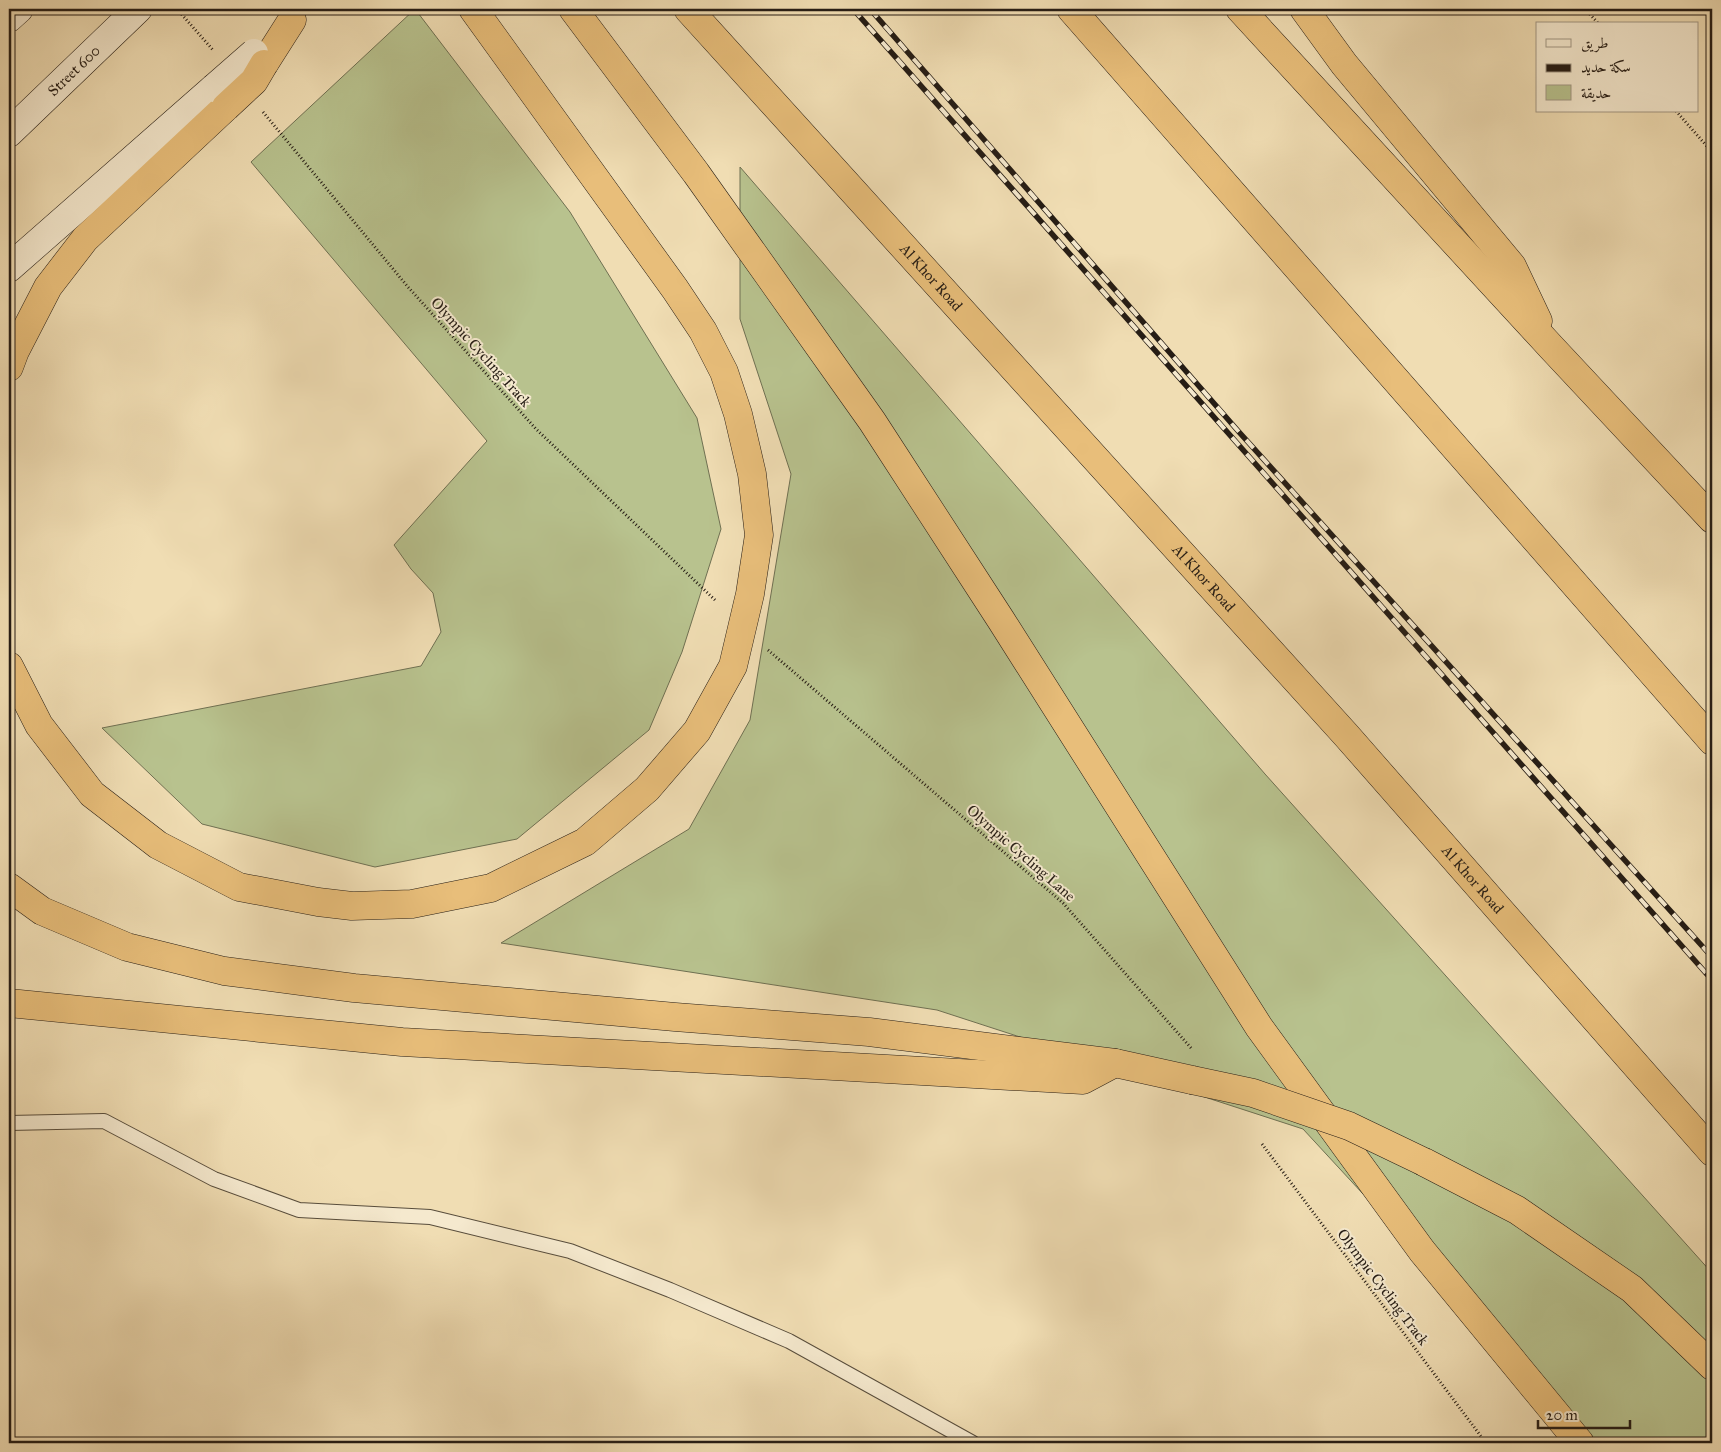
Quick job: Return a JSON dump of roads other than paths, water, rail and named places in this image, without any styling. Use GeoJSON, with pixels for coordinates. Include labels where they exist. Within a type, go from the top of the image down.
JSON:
{"type":"FeatureCollection","features":[{"type":"Feature","properties":{"kind":"highway"},"geometry":{"type":"LineString","coordinates":[[9,666],[39,725],[92,794],[158,845],[238,887],[318,902],[352,906],[412,904],[491,888],[585,842],[647,788],[697,731],[733,666],[750,594],[759,535],[752,474],[738,414],[724,372],[694,317],[473,9]]}},
{"type":"Feature","properties":{"kind":"highway"},"geometry":{"type":"LineString","coordinates":[[573,9],[696,173],[872,421],[1001,620],[1259,1027],[1422,1251],[1580,1443]]}},
{"type":"Feature","properties":{"kind":"highway","name":"Al Khor Road"},"geometry":{"type":"LineString","coordinates":[[688,9],[1346,735],[1712,1152]]}},
{"type":"Feature","properties":{"kind":"highway"},"geometry":{"type":"LineString","coordinates":[[1071,9],[1712,741]]}},
{"type":"Feature","properties":{"kind":"highway"},"geometry":{"type":"LineString","coordinates":[[1240,9],[1712,519]]}},
{"type":"Feature","properties":{"kind":"highway"},"geometry":{"type":"LineString","coordinates":[[1304,9],[1344,64],[1512,266],[1551,347]]}},
{"type":"Feature","properties":{"kind":"highway"},"geometry":{"type":"LineString","coordinates":[[9,367],[14,351],[48,287],[85,239],[220,98],[254,81],[259,59],[298,14]]}},
{"type":"Feature","properties":{"kind":"highway"},"geometry":{"type":"LineString","coordinates":[[9,887],[42,910],[127,947],[224,971],[383,991],[869,1032],[1115,1063],[1195,1068],[1253,1093],[1349,1126],[1517,1210],[1632,1289],[1712,1366]]}},
{"type":"Feature","properties":{"kind":"highway"},"geometry":{"type":"LineString","coordinates":[[9,1003],[402,1042],[1083,1080],[1115,1063]]}},
{"type":"Feature","properties":{"kind":"main road"},"geometry":{"type":"LineString","coordinates":[[9,18],[18,9]]}},
{"type":"Feature","properties":{"kind":"main road","name":"Street 600"},"geometry":{"type":"LineString","coordinates":[[9,133],[138,9]]}},
{"type":"Feature","properties":{"kind":"main road"},"geometry":{"type":"LineString","coordinates":[[9,268],[220,98]]}},
{"type":"Feature","properties":{"kind":"lane"},"geometry":{"type":"LineString","coordinates":[[9,1123],[104,1121],[214,1179],[299,1210],[430,1217],[570,1251],[670,1290],[789,1341],[973,1443]]}},
{"type":"Feature","properties":{"kind":"railway"},"geometry":{"type":"LineString","coordinates":[[853,9],[1712,980]]}},
{"type":"Feature","properties":{"kind":"railway"},"geometry":{"type":"LineString","coordinates":[[870,9],[1239,432],[1712,957]]}}]}
